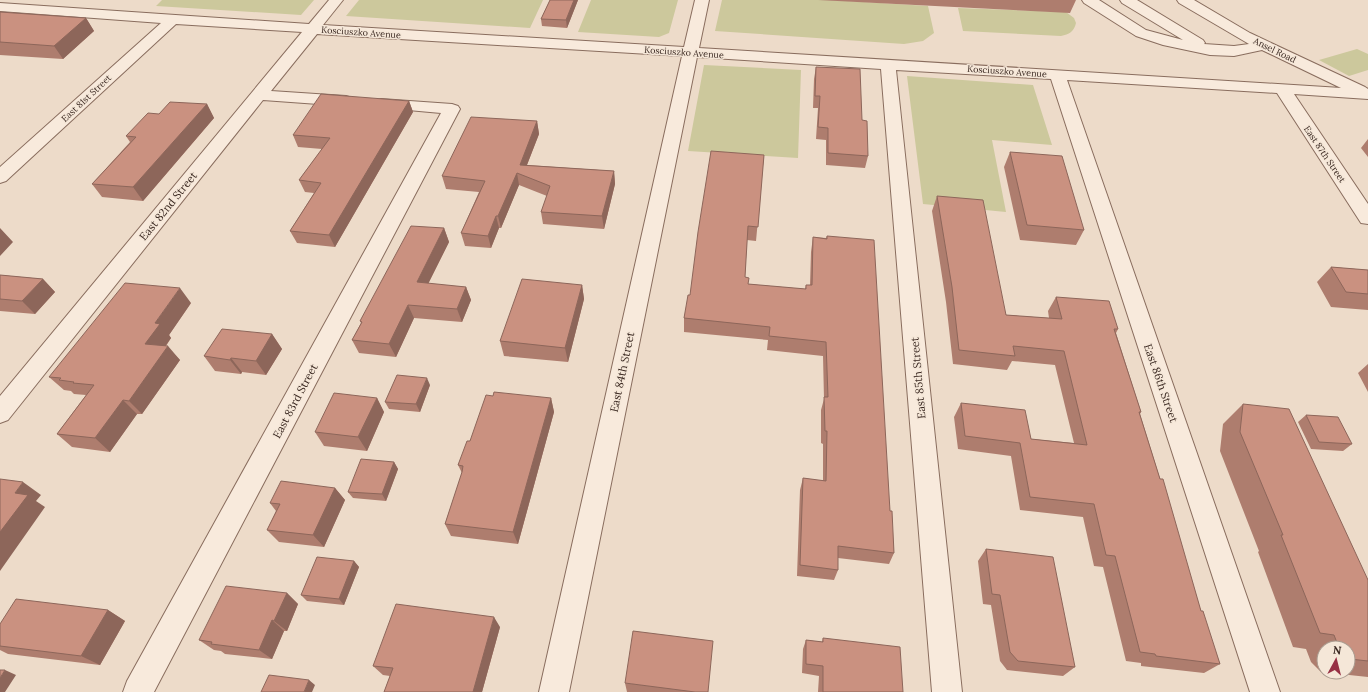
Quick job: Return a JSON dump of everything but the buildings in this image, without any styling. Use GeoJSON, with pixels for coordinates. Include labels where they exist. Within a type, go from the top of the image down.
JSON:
{"type":"FeatureCollection","features":[{"type":"Feature","properties":{"kind":"street","name":"East 82nd Street"},"geometry":{"type":"LineString","coordinates":[[0,412],[336,0]]}},
{"type":"Feature","properties":{"kind":"street","name":"East 84th Street"},"geometry":{"type":"LineString","coordinates":[[554,692],[702,0]]}},
{"type":"Feature","properties":{"kind":"street"},"geometry":{"type":"LineString","coordinates":[[1089,0],[1141,33],[1168,42],[1210,50],[1234,51],[1265,46]]}},
{"type":"Feature","properties":{"kind":"street"},"geometry":{"type":"LineString","coordinates":[[1127,0],[1210,50]]}},
{"type":"Feature","properties":{"kind":"street","name":"Ansel Road"},"geometry":{"type":"LineString","coordinates":[[1184,0],[1245,36],[1368,94]]}},
{"type":"Feature","properties":{"kind":"street","name":"Kosciuszko Avenue"},"geometry":{"type":"LineString","coordinates":[[0,7],[312,29],[1368,94]]}},
{"type":"Feature","properties":{"kind":"street","name":"East 81st Street"},"geometry":{"type":"LineString","coordinates":[[0,177],[172,20]]}},
{"type":"Feature","properties":{"kind":"street","name":"East 85th Street"},"geometry":{"type":"LineString","coordinates":[[888,64],[947,692]]}},
{"type":"Feature","properties":{"kind":"street","name":"East 86th Street"},"geometry":{"type":"LineString","coordinates":[[1057,74],[1265,692]]}},
{"type":"Feature","properties":{"kind":"street","name":"East 87th Street"},"geometry":{"type":"LineString","coordinates":[[1282,89],[1368,218]]}},
{"type":"Feature","properties":{"kind":"street","name":"East 83rd Street"},"geometry":{"type":"LineString","coordinates":[[138,692],[452,109],[259,95]]}},
{"type":"Feature","properties":{"kind":"shaded area"},"geometry":{"type":"Polygon","coordinates":[[[162,0],[314,0],[301,15],[156,6],[162,0]]]}},
{"type":"Feature","properties":{"kind":"shaded area"},"geometry":{"type":"Polygon","coordinates":[[[359,0],[543,0],[530,28],[346,16],[359,0]]]}},
{"type":"Feature","properties":{"kind":"shaded area"},"geometry":{"type":"Polygon","coordinates":[[[591,0],[678,0],[669,33],[659,37],[578,32],[591,0]]]}},
{"type":"Feature","properties":{"kind":"shaded area"},"geometry":{"type":"Polygon","coordinates":[[[722,0],[832,0],[928,6],[934,33],[923,41],[904,44],[715,31],[722,0]]]}},
{"type":"Feature","properties":{"kind":"shaded area"},"geometry":{"type":"Polygon","coordinates":[[[958,8],[1066,12],[1074,18],[1076,23],[1071,32],[1061,36],[963,31],[958,8]]]}},
{"type":"Feature","properties":{"kind":"shaded area"},"geometry":{"type":"Polygon","coordinates":[[[1357,49],[1368,54],[1368,70],[1349,76],[1319,60],[1357,49]]]}},
{"type":"Feature","properties":{"kind":"shaded area"},"geometry":{"type":"Polygon","coordinates":[[[704,65],[801,70],[798,158],[688,151],[704,65]]]}},
{"type":"Feature","properties":{"kind":"shaded area"},"geometry":{"type":"Polygon","coordinates":[[[907,76],[1033,85],[1052,145],[992,140],[1006,212],[923,204],[907,76]]]}}]}
